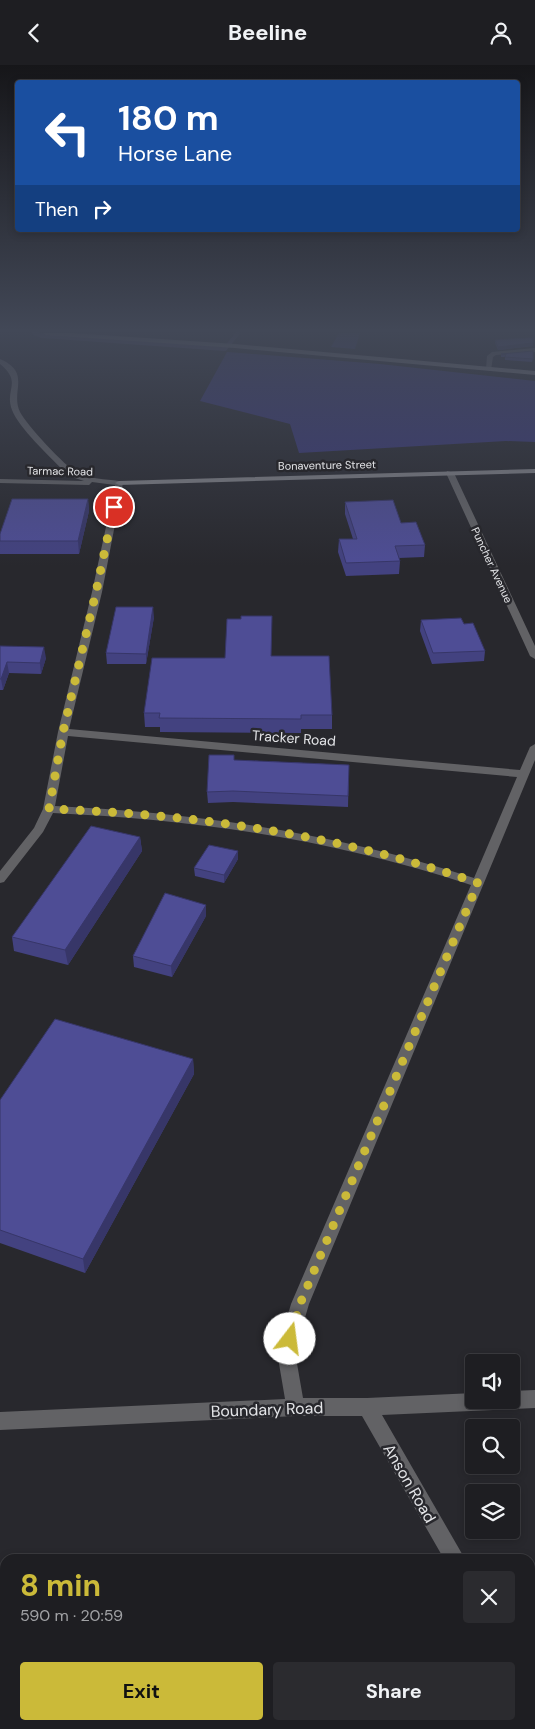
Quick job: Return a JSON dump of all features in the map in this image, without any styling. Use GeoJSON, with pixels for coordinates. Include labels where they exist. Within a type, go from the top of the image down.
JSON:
{"type":"FeatureCollection","features":[{"type":"Feature","properties":{"kind":"street"},"geometry":{"type":"LineString","coordinates":[[0,879],[38,829],[49,809],[63,732],[101,574],[119,483],[88,478],[69,472],[19,418],[17,411]]}},
{"type":"Feature","properties":{"kind":"street","name":"Bonaventure Street"},"geometry":{"type":"LineString","coordinates":[[119,483],[535,471]]}},
{"type":"Feature","properties":{"kind":"street","name":"Puncher Avenue"},"geometry":{"type":"LineString","coordinates":[[450,473],[535,656]]}},
{"type":"Feature","properties":{"kind":"street","name":"Tarmac Road"},"geometry":{"type":"LineString","coordinates":[[0,481],[119,483]]}},
{"type":"Feature","properties":{"kind":"street","name":"Tracker Road"},"geometry":{"type":"LineString","coordinates":[[63,732],[187,745],[522,774]]}},
{"type":"Feature","properties":{"kind":"street"},"geometry":{"type":"LineString","coordinates":[[296,1407],[286,1352],[300,1304],[535,747]]}},
{"type":"Feature","properties":{"kind":"street"},"geometry":{"type":"LineString","coordinates":[[49,809],[115,812],[260,829],[380,854],[478,883]]}},
{"type":"Feature","properties":{"kind":"street","name":"Boundary Road"},"geometry":{"type":"LineString","coordinates":[[0,1421],[296,1407],[366,1407],[535,1399]]}},
{"type":"Feature","properties":{"kind":"street","name":"Anson Road"},"geometry":{"type":"LineString","coordinates":[[366,1407],[453,1554]]}},
{"type":"Feature","properties":{"kind":"shaded area"},"geometry":{"type":"Polygon","coordinates":[[[238,411],[535,411],[535,442],[506,441],[299,453],[290,424],[238,411]]]}},
{"type":"Feature","properties":{"kind":"building"},"geometry":{"type":"Polygon","coordinates":[[[12,499],[88,499],[78,541],[0,541],[0,534],[12,499]]]}},
{"type":"Feature","properties":{"kind":"building"},"geometry":{"type":"Polygon","coordinates":[[[393,500],[401,523],[416,522],[425,545],[395,546],[400,561],[346,563],[339,539],[357,539],[345,502],[393,500]]]}},
{"type":"Feature","properties":{"kind":"building"},"geometry":{"type":"Polygon","coordinates":[[[116,607],[153,607],[146,654],[106,653],[116,607]]]}},
{"type":"Feature","properties":{"kind":"building"},"geometry":{"type":"Polygon","coordinates":[[[241,616],[272,616],[271,656],[329,656],[332,715],[301,715],[301,719],[159,718],[160,713],[144,713],[152,658],[225,658],[227,619],[241,619],[241,616]]]}},
{"type":"Feature","properties":{"kind":"building"},"geometry":{"type":"Polygon","coordinates":[[[461,618],[464,624],[473,623],[485,651],[433,653],[421,620],[461,618]]]}},
{"type":"Feature","properties":{"kind":"building"},"geometry":{"type":"Polygon","coordinates":[[[0,646],[44,647],[40,663],[7,662],[0,679],[0,646]]]}},
{"type":"Feature","properties":{"kind":"building"},"geometry":{"type":"Polygon","coordinates":[[[209,755],[234,755],[234,760],[349,765],[348,796],[233,791],[207,792],[209,755]]]}},
{"type":"Feature","properties":{"kind":"building"},"geometry":{"type":"Polygon","coordinates":[[[91,826],[140,837],[65,950],[12,937],[91,826]]]}},
{"type":"Feature","properties":{"kind":"building"},"geometry":{"type":"Polygon","coordinates":[[[209,845],[238,851],[224,875],[194,868],[209,845]]]}},
{"type":"Feature","properties":{"kind":"building"},"geometry":{"type":"Polygon","coordinates":[[[165,893],[206,905],[171,966],[133,956],[165,893]]]}},
{"type":"Feature","properties":{"kind":"building"},"geometry":{"type":"Polygon","coordinates":[[[55,1019],[193,1059],[83,1259],[0,1230],[0,1100],[55,1019]]]}},
{"type":"Feature","properties":{"kind":"route"},"geometry":{"type":"LineString","coordinates":[[114,507],[109,538],[63,732],[49,809],[106,811],[180,818],[260,829],[380,854],[478,883],[300,1304],[290,1339]]}}]}
